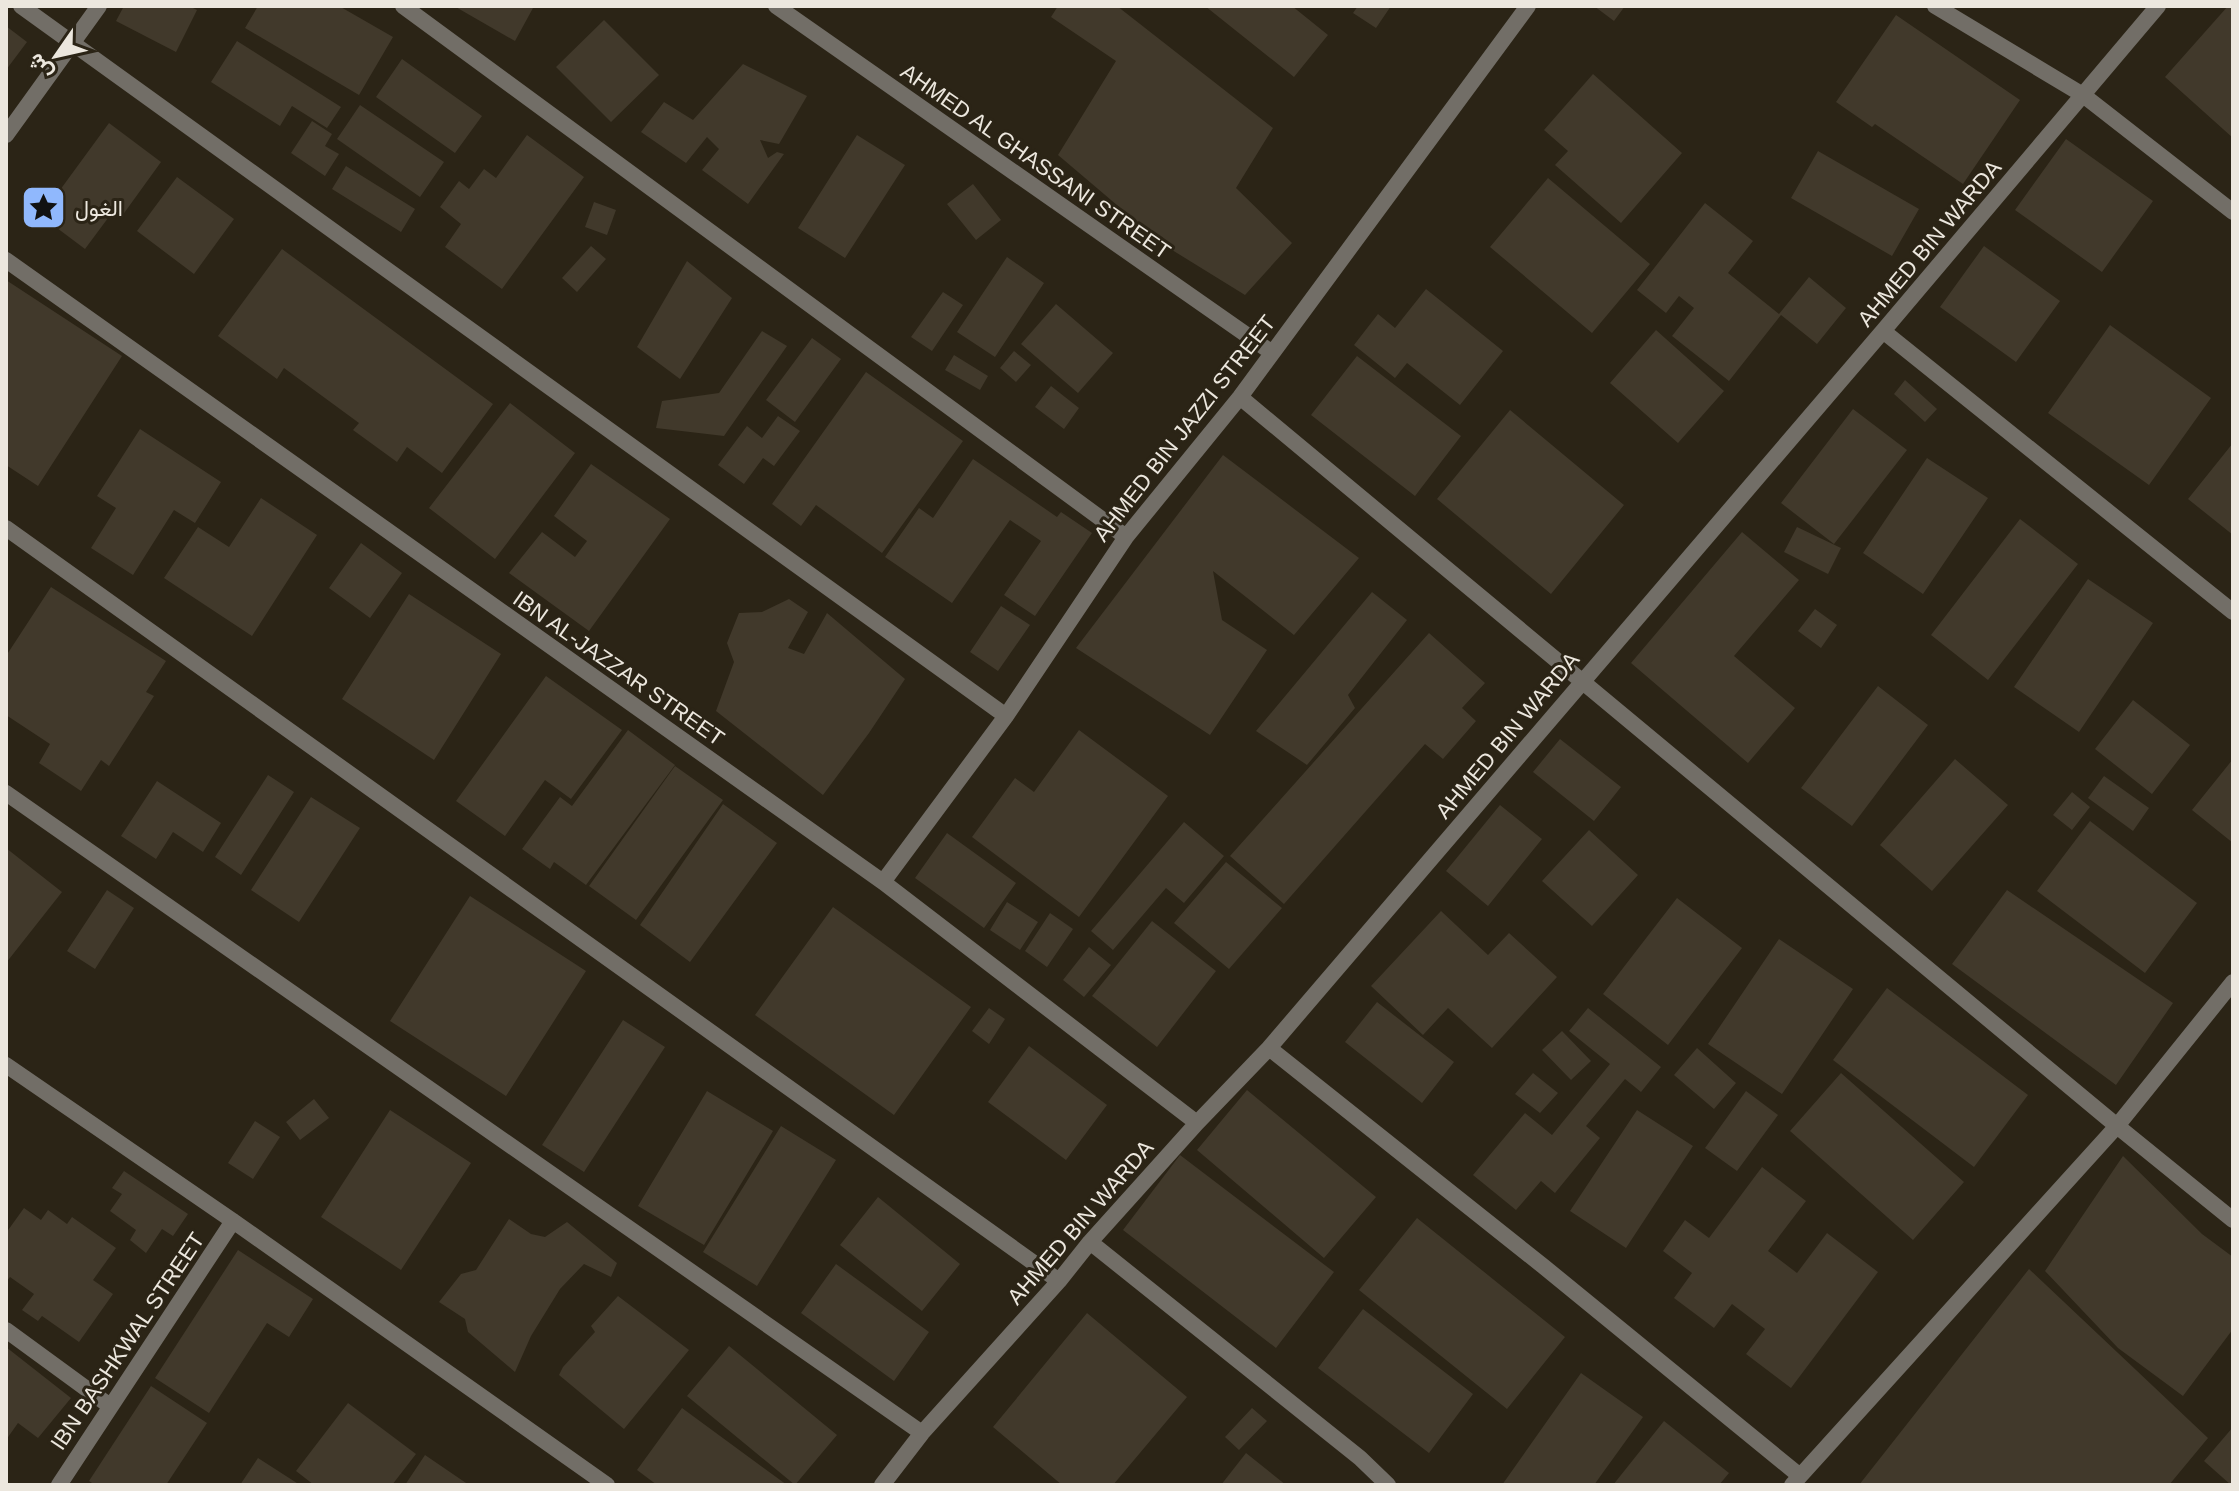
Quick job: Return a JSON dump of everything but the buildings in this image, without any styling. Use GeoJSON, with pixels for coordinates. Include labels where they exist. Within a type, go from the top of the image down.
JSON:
{"type":"FeatureCollection","features":[{"type":"Feature","properties":{"kind":"street"},"geometry":{"type":"LineString","coordinates":[[21,6],[1006,716]]}},
{"type":"Feature","properties":{"kind":"street"},"geometry":{"type":"LineString","coordinates":[[6,135],[99,6]]}},
{"type":"Feature","properties":{"kind":"street"},"geometry":{"type":"LineString","coordinates":[[403,6],[1126,537]]}},
{"type":"Feature","properties":{"kind":"street","name":"AHMED AL GHASSANI STREET"},"geometry":{"type":"LineString","coordinates":[[776,6],[1271,352]]}},
{"type":"Feature","properties":{"kind":"street","name":"AHMED BIN JAZZI STREET"},"geometry":{"type":"LineString","coordinates":[[883,882],[1006,716],[1126,537],[1240,397],[1528,6]]}},
{"type":"Feature","properties":{"kind":"street"},"geometry":{"type":"LineString","coordinates":[[1935,6],[2083,95],[2233,212]]}},
{"type":"Feature","properties":{"kind":"street","name":"AHMED BIN WARDA"},"geometry":{"type":"LineString","coordinates":[[882,1485],[922,1433],[1059,1281],[1090,1242],[1269,1048],[2158,6]]}},
{"type":"Feature","properties":{"kind":"street","name":"IBN AL-JAZZAR STREET"},"geometry":{"type":"LineString","coordinates":[[6,260],[883,882],[1197,1123]]}},
{"type":"Feature","properties":{"kind":"street"},"geometry":{"type":"LineString","coordinates":[[1883,331],[2233,612]]}},
{"type":"Feature","properties":{"kind":"street"},"geometry":{"type":"LineString","coordinates":[[1240,397],[2233,1220]]}},
{"type":"Feature","properties":{"kind":"street"},"geometry":{"type":"LineString","coordinates":[[6,528],[1059,1281]]}},
{"type":"Feature","properties":{"kind":"street"},"geometry":{"type":"LineString","coordinates":[[6,793],[922,1433]]}},
{"type":"Feature","properties":{"kind":"street"},"geometry":{"type":"LineString","coordinates":[[1269,1048],[1543,1266],[1796,1481],[2117,1126],[2233,982]]}},
{"type":"Feature","properties":{"kind":"street"},"geometry":{"type":"LineString","coordinates":[[6,1065],[607,1485]]}},
{"type":"Feature","properties":{"kind":"street","name":"IBN BASHKWAL STREET"},"geometry":{"type":"LineString","coordinates":[[59,1485],[233,1221]]}},
{"type":"Feature","properties":{"kind":"street"},"geometry":{"type":"LineString","coordinates":[[1090,1242],[1360,1458],[1388,1485]]}},
{"type":"Feature","properties":{"kind":"street"},"geometry":{"type":"LineString","coordinates":[[6,1330],[110,1406]]}},
{"type":"Feature","properties":{"kind":"place","name":"الغول"},"geometry":{"type":"Point","coordinates":[44,208]}}]}
